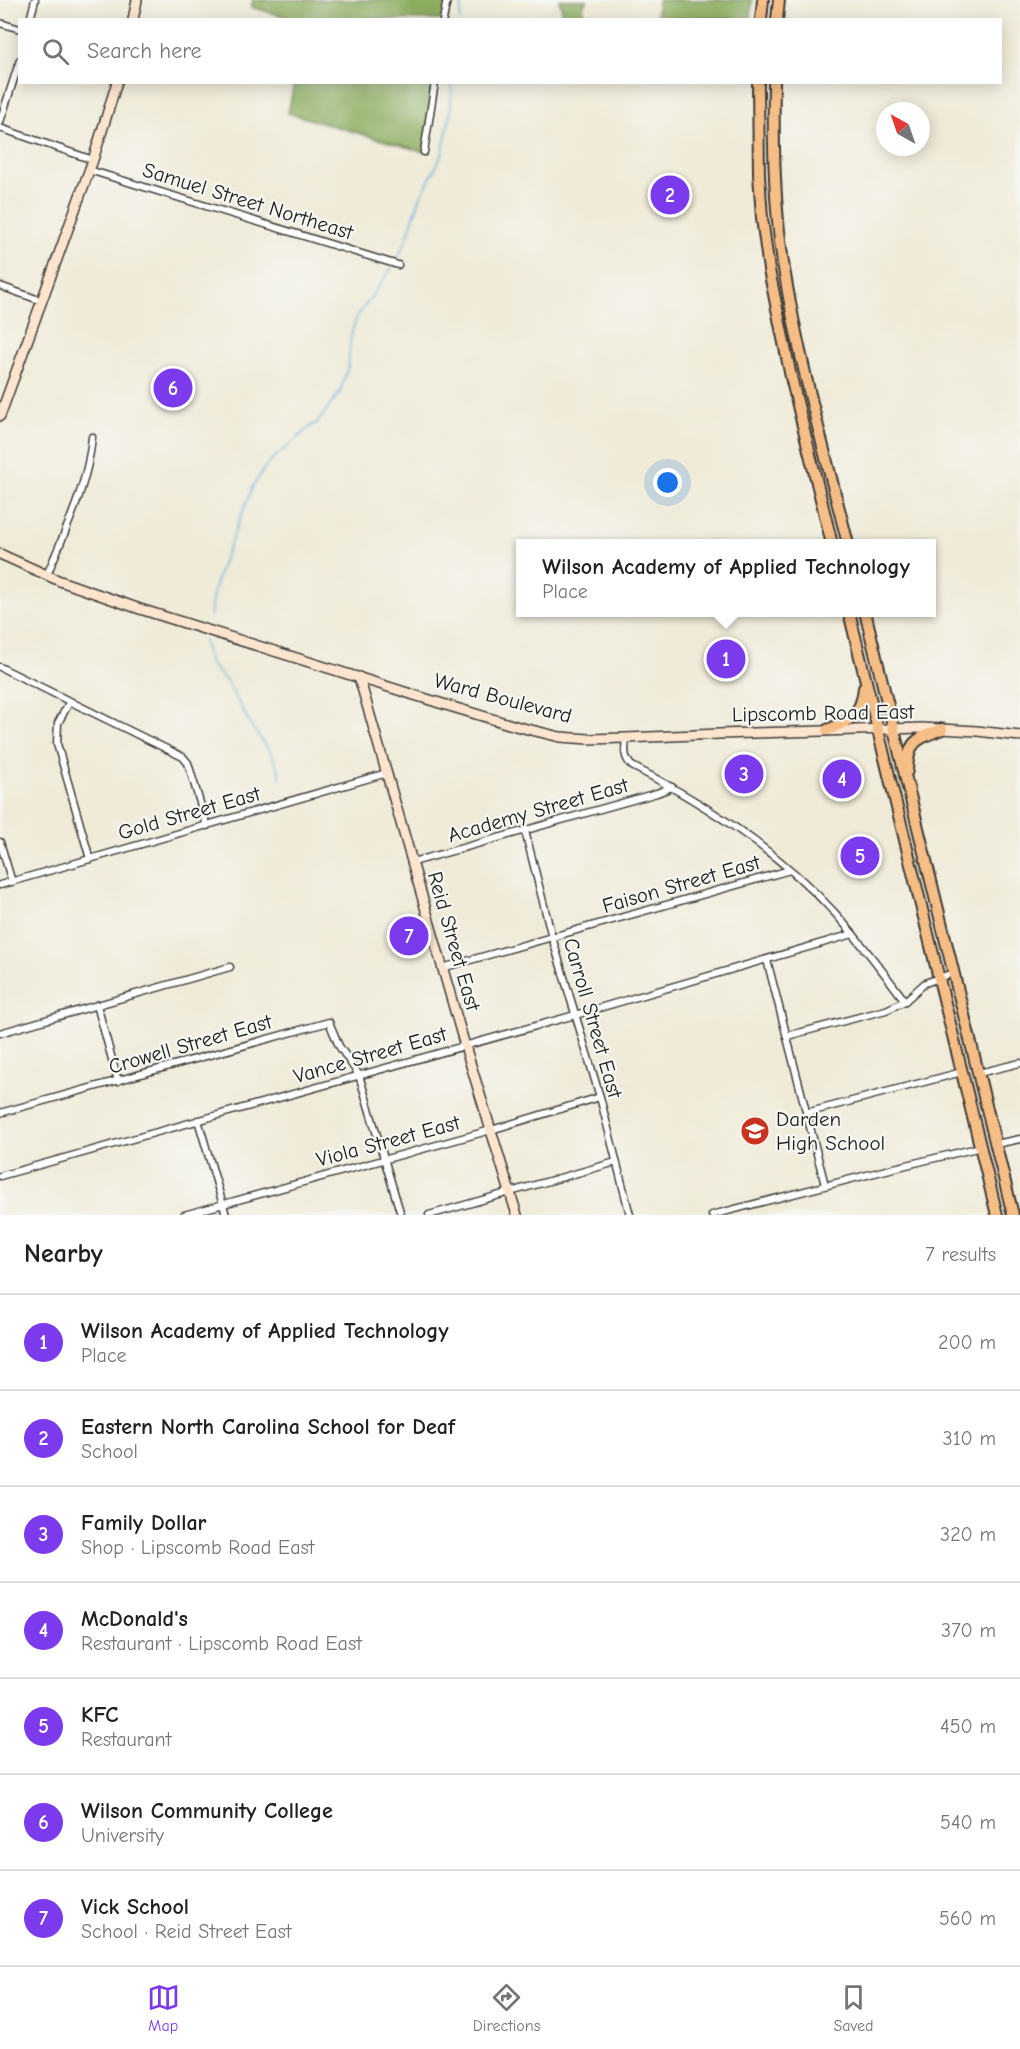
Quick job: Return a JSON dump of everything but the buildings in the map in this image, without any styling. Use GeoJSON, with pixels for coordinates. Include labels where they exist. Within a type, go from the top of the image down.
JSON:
{"type":"FeatureCollection","features":[{"type":"Feature","properties":{"kind":"highway"},"geometry":{"type":"LineString","coordinates":[[761,18],[763,0]]}},
{"type":"Feature","properties":{"kind":"highway"},"geometry":{"type":"LineString","coordinates":[[777,18],[779,0]]}},
{"type":"Feature","properties":{"kind":"highway"},"geometry":{"type":"LineString","coordinates":[[758,84],[759,174],[769,270],[776,312],[831,539]]}},
{"type":"Feature","properties":{"kind":"highway"},"geometry":{"type":"LineString","coordinates":[[774,84],[777,216],[784,268],[804,362],[847,539]]}},
{"type":"Feature","properties":{"kind":"highway"},"geometry":{"type":"LineString","coordinates":[[850,617],[997,1215]]}},
{"type":"Feature","properties":{"kind":"highway"},"geometry":{"type":"LineString","coordinates":[[866,617],[1013,1214]]}},
{"type":"Feature","properties":{"kind":"highway"},"geometry":{"type":"LineString","coordinates":[[827,730],[847,722],[858,711],[863,699],[865,679]]}},
{"type":"Feature","properties":{"kind":"highway"},"geometry":{"type":"LineString","coordinates":[[907,786],[908,757],[911,747],[922,736],[942,729]]}},
{"type":"Feature","properties":{"kind":"main road"},"geometry":{"type":"LineString","coordinates":[[133,18],[137,0]]}},
{"type":"Feature","properties":{"kind":"main road"},"geometry":{"type":"LineString","coordinates":[[0,416],[4,393],[42,301],[91,165],[116,84]]}},
{"type":"Feature","properties":{"kind":"main road","name":"Ward Boulevard"},"geometry":{"type":"LineString","coordinates":[[0,554],[46,575],[140,609],[530,730],[589,739],[626,738]]}},
{"type":"Feature","properties":{"kind":"main road","name":"Reid Street East"},"geometry":{"type":"LineString","coordinates":[[359,677],[442,968],[517,1215]]}},
{"type":"Feature","properties":{"kind":"main road","name":"Lipscomb Road East"},"geometry":{"type":"LineString","coordinates":[[626,738],[877,729],[942,729],[1020,736]]}},
{"type":"Feature","properties":{"kind":"street"},"geometry":{"type":"LineString","coordinates":[[30,18],[35,0]]}},
{"type":"Feature","properties":{"kind":"street"},"geometry":{"type":"LineString","coordinates":[[443,18],[447,0]]}},
{"type":"Feature","properties":{"kind":"street"},"geometry":{"type":"LineString","coordinates":[[0,22],[18,28]]}},
{"type":"Feature","properties":{"kind":"street"},"geometry":{"type":"LineString","coordinates":[[0,122],[18,66]]}},
{"type":"Feature","properties":{"kind":"street"},"geometry":{"type":"LineString","coordinates":[[424,152],[435,84]]}},
{"type":"Feature","properties":{"kind":"street","name":"Samuel Street Northeast"},"geometry":{"type":"LineString","coordinates":[[0,128],[91,165],[398,265]]}},
{"type":"Feature","properties":{"kind":"street"},"geometry":{"type":"LineString","coordinates":[[0,286],[42,301]]}},
{"type":"Feature","properties":{"kind":"street"},"geometry":{"type":"LineString","coordinates":[[46,575],[90,460],[92,437]]}},
{"type":"Feature","properties":{"kind":"street"},"geometry":{"type":"LineString","coordinates":[[0,667],[183,757],[188,763],[207,825]]}},
{"type":"Feature","properties":{"kind":"street"},"geometry":{"type":"LineString","coordinates":[[70,702],[58,723],[57,744],[90,859]]}},
{"type":"Feature","properties":{"kind":"street"},"geometry":{"type":"LineString","coordinates":[[626,738],[625,755],[632,766],[672,787],[730,823],[790,870],[832,910],[905,1001]]}},
{"type":"Feature","properties":{"kind":"street","name":"Gold Street East"},"geometry":{"type":"LineString","coordinates":[[0,885],[387,773]]}},
{"type":"Feature","properties":{"kind":"street","name":"Academy Street East"},"geometry":{"type":"LineString","coordinates":[[413,862],[672,787]]}},
{"type":"Feature","properties":{"kind":"street","name":"Carroll Street East"},"geometry":{"type":"LineString","coordinates":[[525,831],[552,937],[600,1097],[630,1215]]}},
{"type":"Feature","properties":{"kind":"street"},"geometry":{"type":"LineString","coordinates":[[0,842],[12,882]]}},
{"type":"Feature","properties":{"kind":"street","name":"Faison Street East"},"geometry":{"type":"LineString","coordinates":[[442,968],[790,870]]}},
{"type":"Feature","properties":{"kind":"street","name":"Vance Street East"},"geometry":{"type":"LineString","coordinates":[[0,1176],[575,1016],[853,934]]}},
{"type":"Feature","properties":{"kind":"street"},"geometry":{"type":"LineString","coordinates":[[766,960],[825,1185]]}},
{"type":"Feature","properties":{"kind":"street"},"geometry":{"type":"LineString","coordinates":[[0,1032],[231,967]]}},
{"type":"Feature","properties":{"kind":"street"},"geometry":{"type":"LineString","coordinates":[[787,1036],[886,1010],[905,1001],[925,983],[953,973]]}},
{"type":"Feature","properties":{"kind":"street"},"geometry":{"type":"LineString","coordinates":[[98,1005],[118,1082]]}},
{"type":"Feature","properties":{"kind":"street","name":"Crowell Street East"},"geometry":{"type":"LineString","coordinates":[[0,1113],[329,1022],[339,1046],[359,1075]]}},
{"type":"Feature","properties":{"kind":"street"},"geometry":{"type":"LineString","coordinates":[[979,1073],[1020,1064]]}},
{"type":"Feature","properties":{"kind":"street"},"geometry":{"type":"LineString","coordinates":[[807,1113],[962,1072]]}},
{"type":"Feature","properties":{"kind":"street"},"geometry":{"type":"LineString","coordinates":[[359,1075],[401,1215]]}},
{"type":"Feature","properties":{"kind":"street","name":"Viola Street East"},"geometry":{"type":"LineString","coordinates":[[183,1215],[491,1130],[600,1097]]}},
{"type":"Feature","properties":{"kind":"street"},"geometry":{"type":"LineString","coordinates":[[198,1120],[226,1215]]}},
{"type":"Feature","properties":{"kind":"street"},"geometry":{"type":"LineString","coordinates":[[996,1144],[1020,1139]]}},
{"type":"Feature","properties":{"kind":"street"},"geometry":{"type":"LineString","coordinates":[[712,1215],[981,1147]]}},
{"type":"Feature","properties":{"kind":"street"},"geometry":{"type":"LineString","coordinates":[[429,1215],[616,1162]]}},
{"type":"Feature","properties":{"kind":"green space"},"geometry":{"type":"Polygon","coordinates":[[[253,0],[450,0],[447,18],[289,18],[251,7],[253,0]]]}},
{"type":"Feature","properties":{"kind":"green space"},"geometry":{"type":"Polygon","coordinates":[[[559,0],[587,0],[583,7],[585,18],[560,18],[562,10],[559,0]]]}},
{"type":"Feature","properties":{"kind":"green space"},"geometry":{"type":"Polygon","coordinates":[[[658,0],[752,0],[751,18],[656,18],[658,0]]]}},
{"type":"Feature","properties":{"kind":"green space"},"geometry":{"type":"Polygon","coordinates":[[[294,84],[436,84],[424,152],[288,113],[294,84]]]}},
{"type":"Feature","properties":{"kind":"waterway"},"geometry":{"type":"LineString","coordinates":[[460,18],[462,0]]}},
{"type":"Feature","properties":{"kind":"waterway"},"geometry":{"type":"LineString","coordinates":[[397,259],[406,241],[420,198],[442,155],[451,110],[452,84]]}},
{"type":"Feature","properties":{"kind":"waterway"},"geometry":{"type":"LineString","coordinates":[[210,617],[213,593],[222,564],[253,486],[268,463],[318,422],[340,392],[348,366],[351,336],[356,318],[392,268]]}},
{"type":"Feature","properties":{"kind":"waterway"},"geometry":{"type":"LineString","coordinates":[[203,640],[210,664],[227,682],[253,729],[270,751],[280,778]]}},
{"type":"Feature","properties":{"kind":"place","name":"Eastern North Carolina School for Deaf"},"geometry":{"type":"Point","coordinates":[670,195]}},
{"type":"Feature","properties":{"kind":"place","name":"Wilson Community College"},"geometry":{"type":"Point","coordinates":[173,388]}},
{"type":"Feature","properties":{"kind":"place","name":"Wilson Academy of Applied Technology"},"geometry":{"type":"Point","coordinates":[726,659]}},
{"type":"Feature","properties":{"kind":"place","name":"Family Dollar"},"geometry":{"type":"Point","coordinates":[744,774]}},
{"type":"Feature","properties":{"kind":"place","name":"McDonald's"},"geometry":{"type":"Point","coordinates":[842,779]}},
{"type":"Feature","properties":{"kind":"place","name":"KFC"},"geometry":{"type":"Point","coordinates":[860,856]}},
{"type":"Feature","properties":{"kind":"place","name":"Vick School"},"geometry":{"type":"Point","coordinates":[409,936]}},
{"type":"Feature","properties":{"kind":"place","name":"Darden High School"},"geometry":{"type":"Point","coordinates":[755,1131]}}]}
